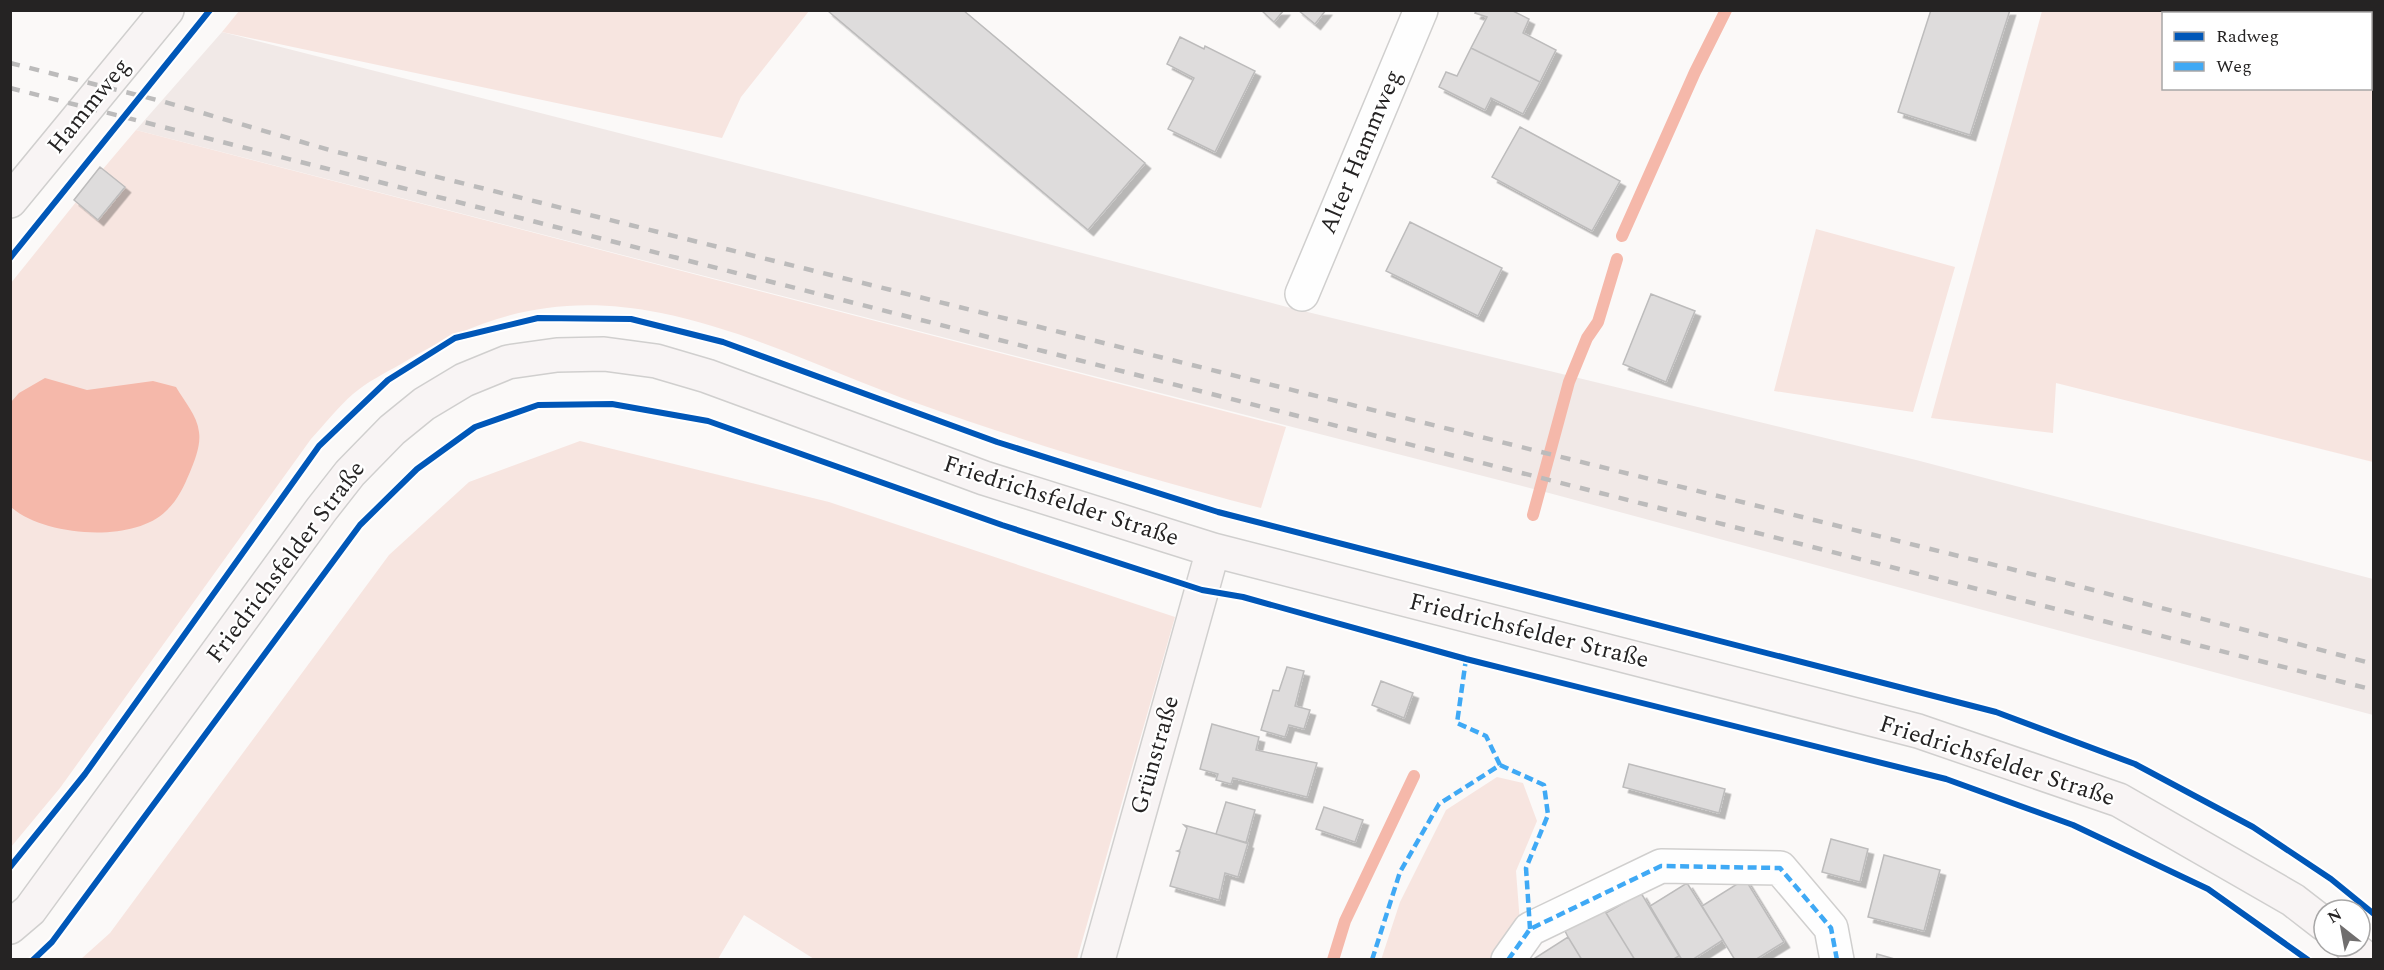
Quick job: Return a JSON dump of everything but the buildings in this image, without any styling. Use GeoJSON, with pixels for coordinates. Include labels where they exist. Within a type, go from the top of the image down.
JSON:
{"type":"FeatureCollection","features":[{"type":"Feature","properties":{"kind":"main road","name":"Hammweg"},"geometry":{"type":"LineString","coordinates":[[10,201],[167,10]]}},
{"type":"Feature","properties":{"kind":"main road","name":"Friedrichsfelder Straße"},"geometry":{"type":"LineString","coordinates":[[10,927],[30,910],[350,473],[392,430],[424,404],[464,380],[508,362],[557,355],[604,354],[656,361],[707,376],[984,478],[1213,550],[1918,731],[2119,800],[2293,900],[2312,915]]}},
{"type":"Feature","properties":{"kind":"main road","name":"Grünstraße"},"geometry":{"type":"LineString","coordinates":[[1098,960],[1213,550]]}},
{"type":"Feature","properties":{"kind":"street","name":"Alter Hammweg"},"geometry":{"type":"LineString","coordinates":[[1302,294],[1421,10]]}},
{"type":"Feature","properties":{"kind":"street"},"geometry":{"type":"LineString","coordinates":[[1508,960],[1530,928],[1661,866],[1780,868],[1831,928],[1837,960]]}},
{"type":"Feature","properties":{"kind":"shaded area"},"geometry":{"type":"Polygon","coordinates":[[[239,11],[809,11],[741,97],[722,138],[222,32],[239,11]]]}},
{"type":"Feature","properties":{"kind":"shaded area"},"geometry":{"type":"Polygon","coordinates":[[[2042,11],[2373,11],[2373,462],[2056,383],[2053,433],[1931,418],[2042,11]]]}},
{"type":"Feature","properties":{"kind":"shaded area"},"geometry":{"type":"Polygon","coordinates":[[[222,32],[866,196],[1287,307],[1916,460],[2373,579],[2373,715],[1549,493],[136,130],[222,32]]]}},
{"type":"Feature","properties":{"kind":"shaded area"},"geometry":{"type":"Polygon","coordinates":[[[136,130],[1286,427],[1261,508],[1133,473],[1006,434],[890,393],[760,342],[695,321],[625,307],[591,305],[526,312],[495,320],[464,331],[433,346],[382,374],[347,399],[311,439],[60,788],[11,847],[11,283],[76,202],[98,219],[125,188],[103,169],[136,130]]]}},
{"type":"Feature","properties":{"kind":"shaded area"},"geometry":{"type":"Polygon","coordinates":[[[1816,229],[1955,267],[1913,412],[1774,391],[1816,229]]]}},
{"type":"Feature","properties":{"kind":"shaded area"},"geometry":{"type":"Polygon","coordinates":[[[45,378],[87,390],[153,381],[176,387],[196,420],[199,442],[196,457],[185,482],[177,498],[166,511],[151,521],[132,528],[111,532],[88,532],[65,530],[44,524],[25,517],[11,507],[11,402],[19,393],[45,378]]]}},
{"type":"Feature","properties":{"kind":"shaded area"},"geometry":{"type":"Polygon","coordinates":[[[580,441],[829,502],[1175,617],[1077,959],[814,959],[744,915],[718,959],[81,959],[110,933],[389,555],[469,482],[580,441]]]}},
{"type":"Feature","properties":{"kind":"shaded area"},"geometry":{"type":"Polygon","coordinates":[[[1497,777],[1523,783],[1537,821],[1516,871],[1520,923],[1494,959],[1381,960],[1400,902],[1446,810],[1497,777]]]}},
{"type":"Feature","properties":{"kind":"waterway"},"geometry":{"type":"LineString","coordinates":[[1622,236],[1695,72],[1726,10]]}},
{"type":"Feature","properties":{"kind":"waterway"},"geometry":{"type":"LineString","coordinates":[[1533,515],[1569,382],[1587,338],[1598,322],[1617,259]]}},
{"type":"Feature","properties":{"kind":"waterway"},"geometry":{"type":"LineString","coordinates":[[1333,960],[1345,921],[1414,776]]}},
{"type":"Feature","properties":{"kind":"railway"},"geometry":{"type":"LineString","coordinates":[[10,63],[165,102],[333,151],[2059,581],[2374,664]]}},
{"type":"Feature","properties":{"kind":"railway"},"geometry":{"type":"LineString","coordinates":[[10,88],[2374,690]]}},
{"type":"Feature","properties":{"kind":"marked path"},"geometry":{"type":"LineString","coordinates":[[1372,960],[1400,872],[1439,804],[1500,765],[1486,736],[1457,723],[1466,659]]}},
{"type":"Feature","properties":{"kind":"marked path"},"geometry":{"type":"LineString","coordinates":[[1500,765],[1544,785],[1548,815],[1526,868],[1530,929]]}},
{"type":"Feature","properties":{"kind":"marked path"},"geometry":{"type":"LineString","coordinates":[[1508,960],[1530,929],[1661,866],[1780,868],[1831,928],[1837,960]]}},
{"type":"Feature","properties":{"kind":"cycle path"},"geometry":{"type":"LineString","coordinates":[[10,258],[210,10]]}},
{"type":"Feature","properties":{"kind":"cycle path"},"geometry":{"type":"LineString","coordinates":[[10,867],[85,774],[319,446],[388,380],[455,338],[538,318],[631,319],[723,342],[997,442],[1218,512],[1996,712],[2135,764],[2253,827],[2331,879],[2374,914]]}},
{"type":"Feature","properties":{"kind":"cycle path"},"geometry":{"type":"LineString","coordinates":[[33,960],[52,942],[360,525],[417,469],[475,427],[538,405],[612,404],[708,421],[1002,525],[1202,590],[1243,597],[1466,659],[1946,779],[2073,825],[2208,889],[2308,960]]}}]}
